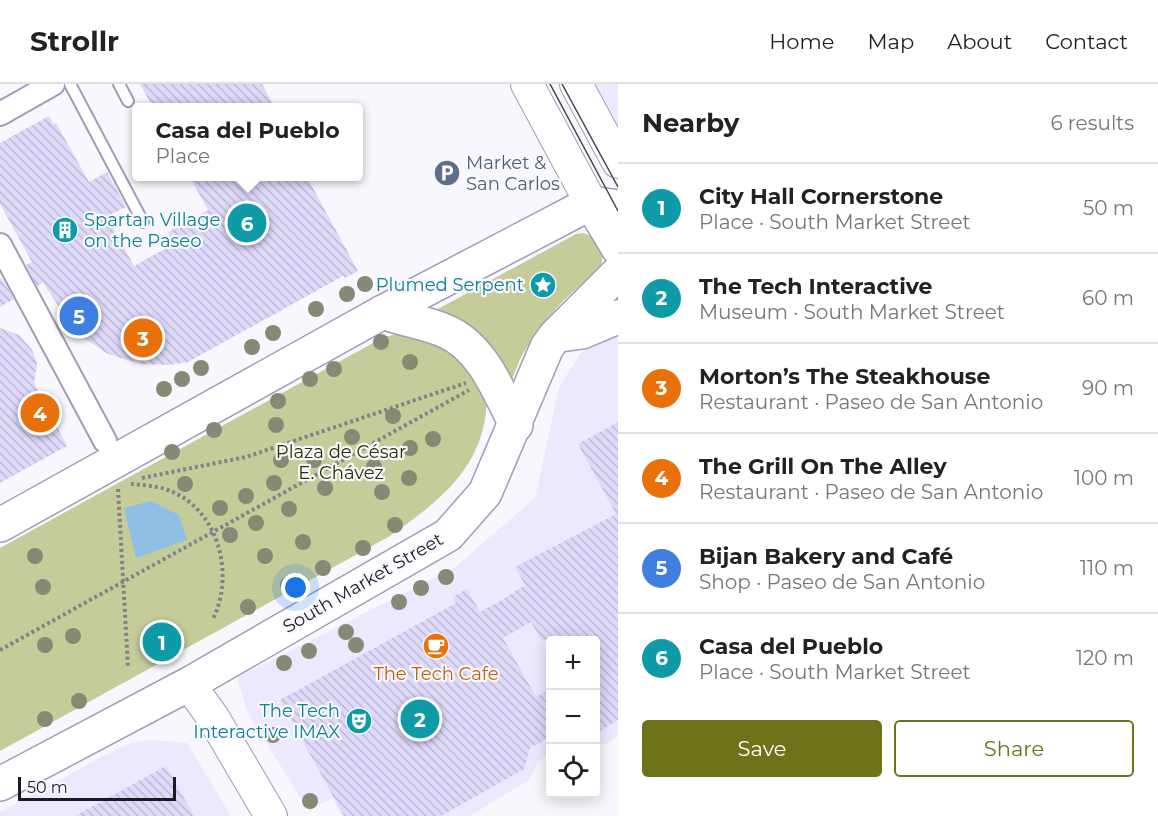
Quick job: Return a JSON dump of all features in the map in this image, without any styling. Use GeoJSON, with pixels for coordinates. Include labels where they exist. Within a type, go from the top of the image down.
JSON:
{"type":"FeatureCollection","features":[{"type":"Feature","properties":{"kind":"main road"},"geometry":{"type":"LineString","coordinates":[[0,525],[383,312],[605,205],[618,248]]}},
{"type":"Feature","properties":{"kind":"main road","name":"South Market Street"},"geometry":{"type":"LineString","coordinates":[[0,784],[189,684],[448,535],[485,493],[516,425],[540,360],[555,336],[618,273]]}},
{"type":"Feature","properties":{"kind":"main road"},"geometry":{"type":"LineString","coordinates":[[383,312],[447,331],[461,340],[479,359],[500,390],[516,425]]}},
{"type":"Feature","properties":{"kind":"main road"},"geometry":{"type":"LineString","coordinates":[[555,336],[582,332],[618,316]]}},
{"type":"Feature","properties":{"kind":"street"},"geometry":{"type":"LineString","coordinates":[[0,114],[53,84]]}},
{"type":"Feature","properties":{"kind":"street"},"geometry":{"type":"LineString","coordinates":[[527,84],[605,205]]}},
{"type":"Feature","properties":{"kind":"street"},"geometry":{"type":"LineString","coordinates":[[576,84],[618,162]]}},
{"type":"Feature","properties":{"kind":"street"},"geometry":{"type":"LineString","coordinates":[[0,245],[105,441]]}},
{"type":"Feature","properties":{"kind":"street"},"geometry":{"type":"LineString","coordinates":[[189,684],[214,719],[271,816]]}},
{"type":"Feature","properties":{"kind":"lane"},"geometry":{"type":"LineString","coordinates":[[70,84],[143,222]]}},
{"type":"Feature","properties":{"kind":"lane"},"geometry":{"type":"LineString","coordinates":[[119,84],[128,100]]}},
{"type":"Feature","properties":{"kind":"path"},"geometry":{"type":"LineString","coordinates":[[136,479],[246,457],[470,382]]}},
{"type":"Feature","properties":{"kind":"path"},"geometry":{"type":"LineString","coordinates":[[0,650],[472,388]]}},
{"type":"Feature","properties":{"kind":"path"},"geometry":{"type":"LineString","coordinates":[[126,480],[128,483],[167,489],[183,498],[212,531],[222,553],[225,583],[221,604],[213,619]]}},
{"type":"Feature","properties":{"kind":"path"},"geometry":{"type":"LineString","coordinates":[[118,488],[128,667]]}},
{"type":"Feature","properties":{"kind":"shaded area"},"geometry":{"type":"Polygon","coordinates":[[[594,84],[618,84],[618,130],[594,84]]]}},
{"type":"Feature","properties":{"kind":"shaded area"},"geometry":{"type":"Polygon","coordinates":[[[618,329],[618,736],[604,745],[600,744],[600,636],[546,636],[546,757],[538,762],[529,780],[470,816],[342,816],[332,798],[309,811],[248,714],[237,678],[455,567],[535,498],[559,387],[580,354],[606,333],[618,329]]]}},
{"type":"Feature","properties":{"kind":"shaded area"},"geometry":{"type":"Polygon","coordinates":[[[151,740],[187,743],[231,816],[0,816],[0,812],[116,749],[130,743],[151,740]]]}},
{"type":"Feature","properties":{"kind":"green space","name":"Plaza de César E. Chávez"},"geometry":{"type":"Polygon","coordinates":[[[583,233],[591,236],[603,255],[601,266],[562,302],[539,328],[521,357],[512,379],[487,395],[485,419],[479,441],[470,460],[458,478],[428,508],[390,536],[0,751],[0,548],[384,337],[398,334],[420,334],[436,310],[576,234],[583,233]]]}},
{"type":"Feature","properties":{"kind":"water"},"geometry":{"type":"Polygon","coordinates":[[[151,501],[179,515],[187,540],[136,558],[124,508],[151,501]]]}},
{"type":"Feature","properties":{"kind":"building"},"geometry":{"type":"Polygon","coordinates":[[[140,84],[262,84],[272,103],[150,103],[140,84]]]}},
{"type":"Feature","properties":{"kind":"building"},"geometry":{"type":"Polygon","coordinates":[[[49,116],[53,124],[56,123],[89,182],[107,172],[126,207],[107,216],[134,266],[174,244],[168,232],[208,210],[192,181],[309,181],[358,271],[345,278],[343,276],[188,362],[168,365],[141,364],[108,354],[85,339],[72,326],[43,283],[37,286],[26,265],[32,262],[0,204],[0,143],[49,116]]]}},
{"type":"Feature","properties":{"kind":"building"},"geometry":{"type":"Polygon","coordinates":[[[2,278],[14,299],[0,307],[0,279],[2,278]]]}},
{"type":"Feature","properties":{"kind":"building"},"geometry":{"type":"Polygon","coordinates":[[[0,328],[19,335],[33,351],[37,364],[34,383],[67,446],[0,483],[0,328]]]}},
{"type":"Feature","properties":{"kind":"building"},"geometry":{"type":"Polygon","coordinates":[[[618,422],[618,720],[600,731],[600,636],[546,636],[546,640],[541,640],[531,622],[503,638],[536,697],[546,691],[546,739],[530,748],[524,769],[441,816],[344,816],[280,700],[456,603],[453,597],[467,589],[480,612],[525,585],[515,567],[616,514],[578,444],[618,422]]]}},
{"type":"Feature","properties":{"kind":"building"},"geometry":{"type":"Polygon","coordinates":[[[166,766],[194,816],[75,816],[166,766]]]}},
{"type":"Feature","properties":{"kind":"tram line"},"geometry":{"type":"LineString","coordinates":[[550,84],[618,211]]}},
{"type":"Feature","properties":{"kind":"tram line"},"geometry":{"type":"LineString","coordinates":[[562,84],[618,187]]}},
{"type":"Feature","properties":{"kind":"place","name":"Market & San Carlos"},"geometry":{"type":"Point","coordinates":[447,173]}},
{"type":"Feature","properties":{"kind":"place","name":"Casa del Pueblo"},"geometry":{"type":"Point","coordinates":[247,223]}},
{"type":"Feature","properties":{"kind":"place","name":"Spartan Village on the Paseo"},"geometry":{"type":"Point","coordinates":[65,230]}},
{"type":"Feature","properties":{"kind":"place","name":"Plumed Serpent"},"geometry":{"type":"Point","coordinates":[543,285]}},
{"type":"Feature","properties":{"kind":"place","name":"Bijan Bakery and Café"},"geometry":{"type":"Point","coordinates":[79,316]}},
{"type":"Feature","properties":{"kind":"place","name":"Morton’s The Steakhouse"},"geometry":{"type":"Point","coordinates":[143,338]}},
{"type":"Feature","properties":{"kind":"place","name":"The Grill On The Alley"},"geometry":{"type":"Point","coordinates":[40,413]}},
{"type":"Feature","properties":{"kind":"place","name":"City Hall Cornerstone"},"geometry":{"type":"Point","coordinates":[162,642]}},
{"type":"Feature","properties":{"kind":"place","name":"The Tech Cafe"},"geometry":{"type":"Point","coordinates":[436,646]}},
{"type":"Feature","properties":{"kind":"place","name":"The Tech Interactive"},"geometry":{"type":"Point","coordinates":[420,719]}},
{"type":"Feature","properties":{"kind":"place","name":"The Tech Interactive IMAX"},"geometry":{"type":"Point","coordinates":[359,721]}}]}
